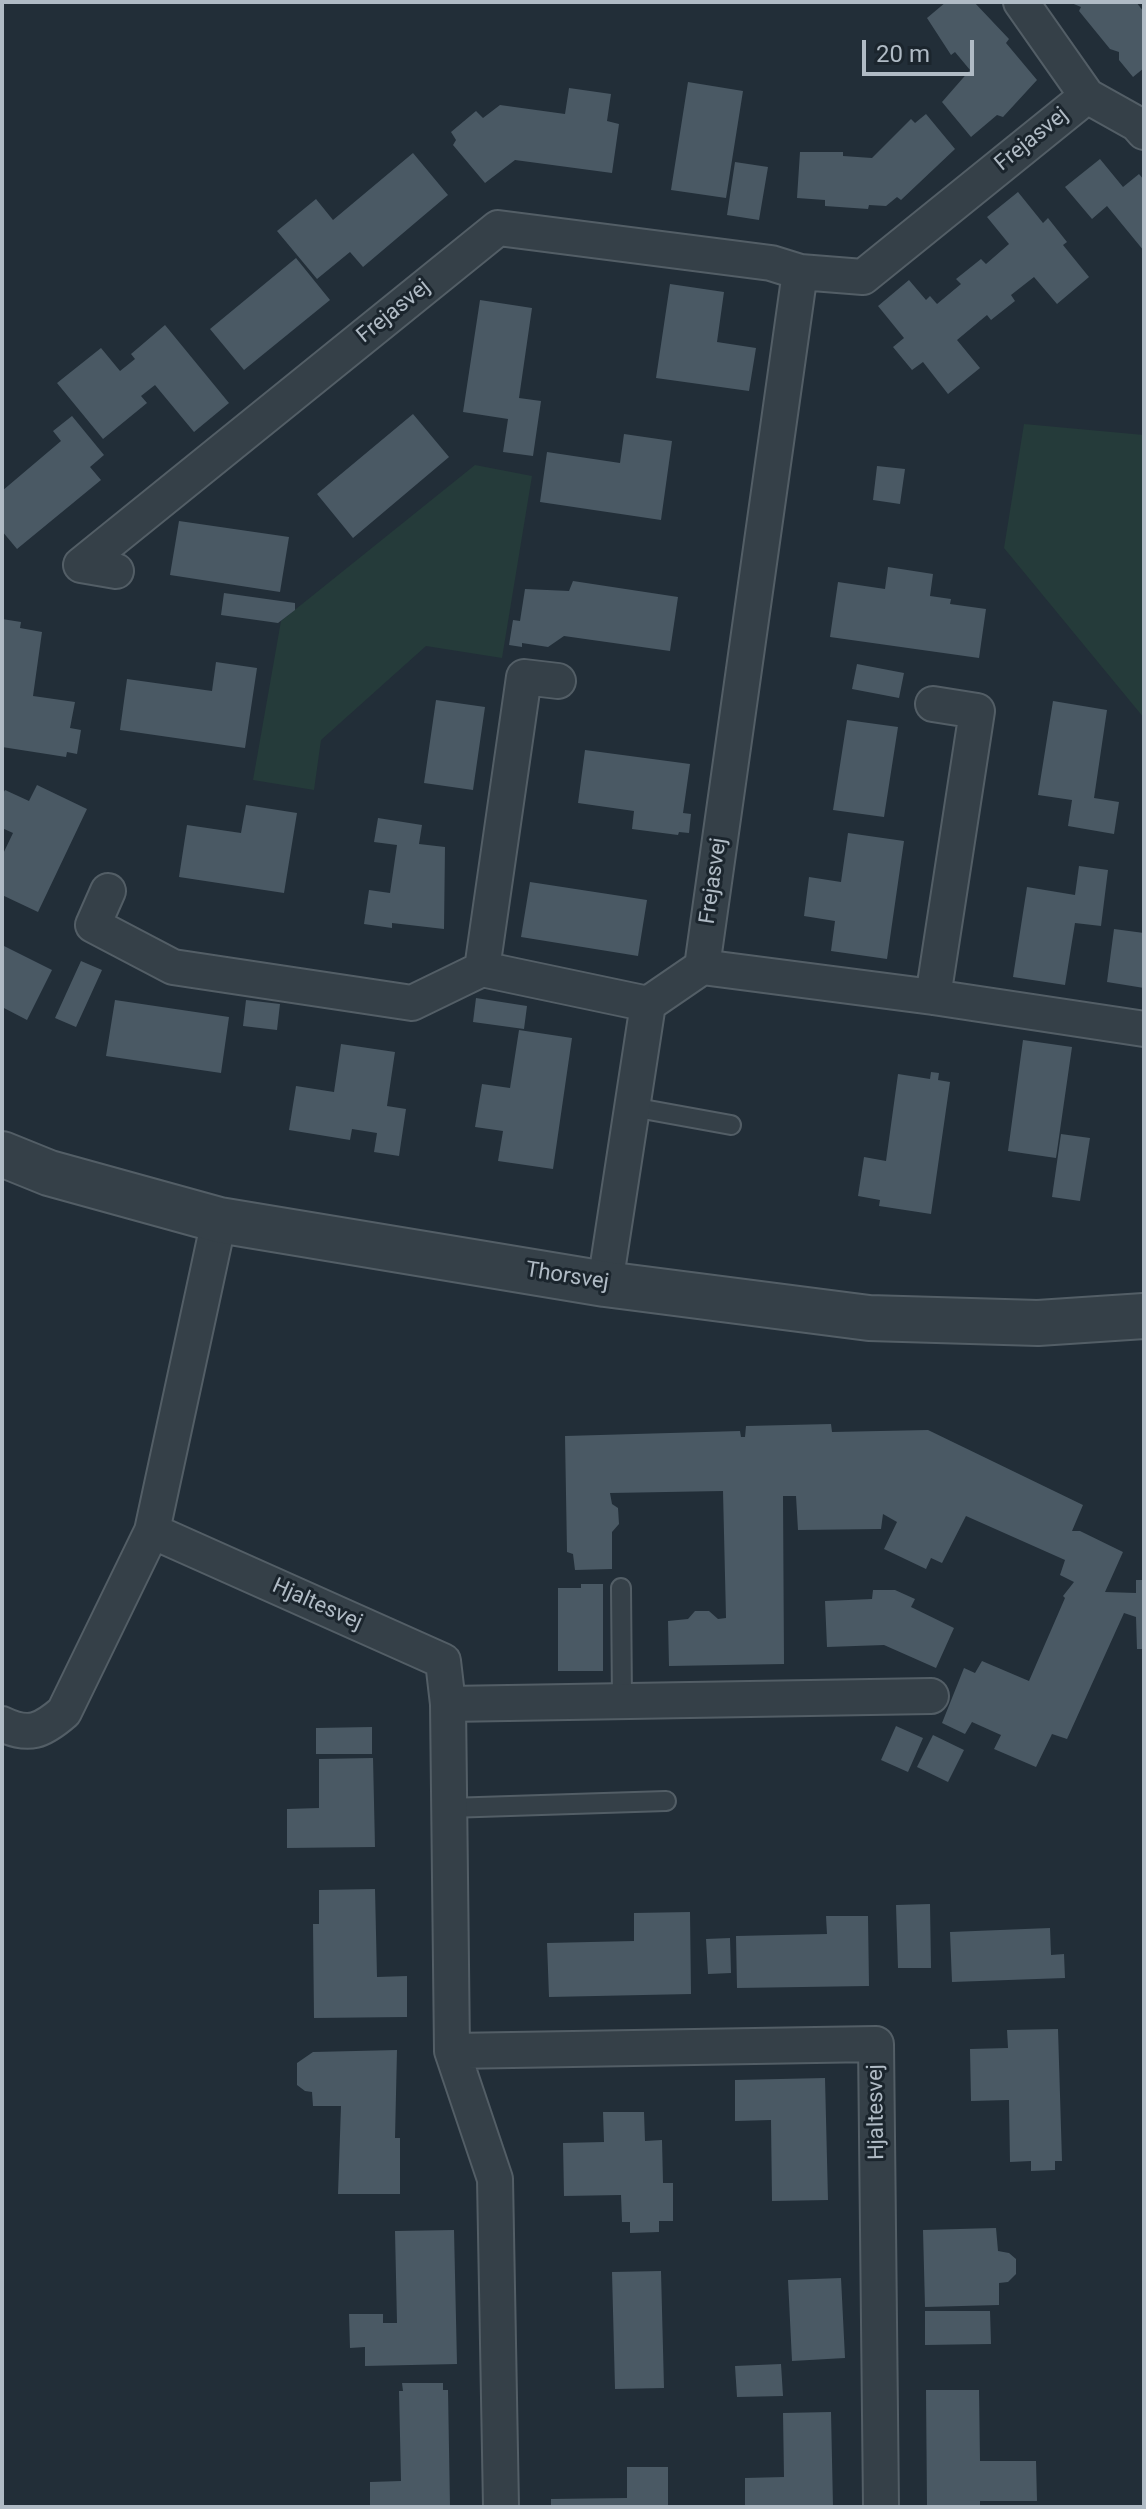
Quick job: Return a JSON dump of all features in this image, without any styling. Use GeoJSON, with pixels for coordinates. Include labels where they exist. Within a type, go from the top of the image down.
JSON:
{"type":"FeatureCollection","features":[{"type":"Feature","properties":{"kind":"street","name":"Frejasvej"},"geometry":{"type":"LineString","coordinates":[[116,571],[81,565],[498,228],[771,263],[800,272],[863,277],[1087,96],[1021,2]]}},
{"type":"Feature","properties":{"kind":"street"},"geometry":{"type":"LineString","coordinates":[[1087,96],[1137,124],[1144,132]]}},
{"type":"Feature","properties":{"kind":"street","name":"Frejasvej"},"geometry":{"type":"LineString","coordinates":[[702,967],[800,272]]}},
{"type":"Feature","properties":{"kind":"street"},"geometry":{"type":"LineString","coordinates":[[482,969],[524,677],[558,681]]}},
{"type":"Feature","properties":{"kind":"street"},"geometry":{"type":"LineString","coordinates":[[933,704],[977,711],[933,997]]}},
{"type":"Feature","properties":{"kind":"street"},"geometry":{"type":"LineString","coordinates":[[108,891],[93,925],[173,967],[412,1003],[482,969],[648,1004],[702,967],[1144,1029]]}},
{"type":"Feature","properties":{"kind":"street"},"geometry":{"type":"LineString","coordinates":[[605,1284],[648,1004]]}},
{"type":"Feature","properties":{"kind":"street","name":"Thorsvej"},"geometry":{"type":"LineString","coordinates":[[2,1154],[49,1173],[219,1220],[605,1284],[869,1318],[1038,1323],[1144,1316]]}},
{"type":"Feature","properties":{"kind":"street"},"geometry":{"type":"LineString","coordinates":[[2,1724],[18,1732],[45,1729],[64,1712],[152,1531],[219,1220]]}},
{"type":"Feature","properties":{"kind":"street","name":"Hjaltesvej"},"geometry":{"type":"LineString","coordinates":[[152,1531],[443,1661],[448,1704],[452,2051],[495,2179],[501,2507]]}},
{"type":"Feature","properties":{"kind":"street"},"geometry":{"type":"LineString","coordinates":[[448,1704],[931,1696]]}},
{"type":"Feature","properties":{"kind":"street","name":"Hjaltesvej"},"geometry":{"type":"LineString","coordinates":[[452,2051],[876,2044],[881,2507]]}},
{"type":"Feature","properties":{"kind":"lane"},"geometry":{"type":"LineString","coordinates":[[632,1107],[731,1125]]}},
{"type":"Feature","properties":{"kind":"lane"},"geometry":{"type":"LineString","coordinates":[[621,1588],[622,1701]]}},
{"type":"Feature","properties":{"kind":"lane"},"geometry":{"type":"LineString","coordinates":[[448,1808],[666,1801]]}},
{"type":"Feature","properties":{"kind":"green space"},"geometry":{"type":"Polygon","coordinates":[[[1024,424],[1144,435],[1144,718],[1004,548],[1024,424]]]}},
{"type":"Feature","properties":{"kind":"green space"},"geometry":{"type":"Polygon","coordinates":[[[475,465],[532,476],[502,658],[426,646],[321,740],[314,790],[253,780],[281,621],[475,465]]]}},
{"type":"Feature","properties":{"kind":"building"},"geometry":{"type":"Polygon","coordinates":[[[946,2],[974,2],[1009,39],[1006,43],[1037,80],[1003,117],[997,115],[971,137],[942,102],[970,70],[955,52],[951,55],[927,18],[946,2]]]}},
{"type":"Feature","properties":{"kind":"building"},"geometry":{"type":"Polygon","coordinates":[[[1069,2],[1136,2],[1144,12],[1144,68],[1133,77],[1119,60],[1119,52],[1110,49],[1079,11],[1081,7],[1069,2]]]}},
{"type":"Feature","properties":{"kind":"building"},"geometry":{"type":"Polygon","coordinates":[[[688,82],[743,91],[726,198],[671,190],[688,82]]]}},
{"type":"Feature","properties":{"kind":"building"},"geometry":{"type":"Polygon","coordinates":[[[569,88],[611,94],[607,121],[619,124],[612,173],[515,160],[485,183],[453,145],[456,140],[451,132],[476,111],[483,118],[500,105],[565,114],[569,88]]]}},
{"type":"Feature","properties":{"kind":"building"},"geometry":{"type":"Polygon","coordinates":[[[926,114],[955,149],[901,200],[897,197],[886,206],[869,205],[868,209],[825,206],[825,200],[797,198],[800,152],[843,152],[843,156],[872,158],[911,119],[915,123],[926,114]]]}},
{"type":"Feature","properties":{"kind":"building"},"geometry":{"type":"Polygon","coordinates":[[[413,153],[448,195],[363,267],[350,252],[317,279],[277,231],[316,199],[333,220],[413,153]]]}},
{"type":"Feature","properties":{"kind":"building"},"geometry":{"type":"Polygon","coordinates":[[[1100,159],[1123,187],[1139,174],[1144,180],[1144,251],[1107,206],[1092,219],[1065,187],[1100,159]]]}},
{"type":"Feature","properties":{"kind":"building"},"geometry":{"type":"Polygon","coordinates":[[[735,162],[768,167],[759,220],[727,215],[735,162]]]}},
{"type":"Feature","properties":{"kind":"building"},"geometry":{"type":"Polygon","coordinates":[[[1018,192],[1043,223],[1048,218],[1067,242],[1063,245],[1089,277],[1057,304],[1034,277],[1011,295],[1015,301],[991,320],[987,315],[957,340],[980,368],[948,394],[923,362],[912,370],[893,347],[904,338],[878,306],[909,280],[926,300],[930,296],[937,304],[961,284],[956,279],[981,259],[986,264],[1009,244],[987,217],[1018,192]]]}},
{"type":"Feature","properties":{"kind":"building"},"geometry":{"type":"Polygon","coordinates":[[[296,258],[330,300],[244,370],[210,329],[296,258]]]}},
{"type":"Feature","properties":{"kind":"building"},"geometry":{"type":"Polygon","coordinates":[[[670,284],[724,292],[717,342],[756,348],[749,391],[656,378],[670,284]]]}},
{"type":"Feature","properties":{"kind":"building"},"geometry":{"type":"Polygon","coordinates":[[[480,300],[532,308],[519,398],[541,401],[533,456],[503,452],[508,419],[463,412],[480,300]]]}},
{"type":"Feature","properties":{"kind":"building"},"geometry":{"type":"Polygon","coordinates":[[[165,325],[229,403],[194,432],[155,385],[141,396],[147,403],[103,439],[57,383],[101,348],[120,371],[135,359],[131,354],[165,325]]]}},
{"type":"Feature","properties":{"kind":"building"},"geometry":{"type":"Polygon","coordinates":[[[413,414],[449,457],[353,538],[317,494],[413,414]]]}},
{"type":"Feature","properties":{"kind":"building"},"geometry":{"type":"Polygon","coordinates":[[[72,416],[104,455],[90,467],[101,480],[17,549],[2,531],[2,491],[61,441],[53,431],[72,416]]]}},
{"type":"Feature","properties":{"kind":"building"},"geometry":{"type":"Polygon","coordinates":[[[624,434],[672,441],[661,520],[540,502],[547,452],[620,463],[624,434]]]}},
{"type":"Feature","properties":{"kind":"building"},"geometry":{"type":"Polygon","coordinates":[[[877,466],[905,469],[900,504],[873,500],[877,466]]]}},
{"type":"Feature","properties":{"kind":"building"},"geometry":{"type":"Polygon","coordinates":[[[179,521],[289,537],[280,592],[170,575],[179,521]]]}},
{"type":"Feature","properties":{"kind":"building"},"geometry":{"type":"Polygon","coordinates":[[[888,567],[933,574],[930,596],[951,599],[950,604],[986,609],[979,658],[830,637],[838,582],[885,589],[888,567]]]}},
{"type":"Feature","properties":{"kind":"building"},"geometry":{"type":"Polygon","coordinates":[[[573,581],[678,597],[670,651],[564,636],[548,647],[522,643],[522,647],[509,645],[513,620],[520,621],[525,589],[569,591],[573,581]]]}},
{"type":"Feature","properties":{"kind":"building"},"geometry":{"type":"Polygon","coordinates":[[[224,593],[295,603],[295,610],[278,623],[221,615],[224,593]]]}},
{"type":"Feature","properties":{"kind":"building"},"geometry":{"type":"Polygon","coordinates":[[[2,619],[21,622],[20,628],[42,632],[33,696],[75,702],[70,728],[81,730],[77,754],[67,752],[66,757],[2,747],[2,619]]]}},
{"type":"Feature","properties":{"kind":"building"},"geometry":{"type":"Polygon","coordinates":[[[216,662],[257,668],[245,748],[120,730],[127,679],[212,691],[216,662]]]}},
{"type":"Feature","properties":{"kind":"building"},"geometry":{"type":"Polygon","coordinates":[[[857,664],[904,673],[899,698],[852,689],[857,664]]]}},
{"type":"Feature","properties":{"kind":"building"},"geometry":{"type":"Polygon","coordinates":[[[436,700],[485,707],[473,790],[424,783],[436,700]]]}},
{"type":"Feature","properties":{"kind":"building"},"geometry":{"type":"Polygon","coordinates":[[[1053,701],[1107,710],[1094,798],[1119,802],[1114,834],[1068,826],[1072,800],[1038,795],[1053,701]]]}},
{"type":"Feature","properties":{"kind":"building"},"geometry":{"type":"Polygon","coordinates":[[[847,720],[898,727],[884,817],[833,810],[847,720]]]}},
{"type":"Feature","properties":{"kind":"building"},"geometry":{"type":"Polygon","coordinates":[[[585,750],[690,764],[683,813],[691,814],[689,833],[679,832],[678,835],[632,829],[634,811],[578,803],[585,750]]]}},
{"type":"Feature","properties":{"kind":"building"},"geometry":{"type":"Polygon","coordinates":[[[37,785],[87,809],[38,912],[2,895],[2,856],[13,833],[2,828],[2,795],[5,790],[29,801],[37,785]]]}},
{"type":"Feature","properties":{"kind":"building"},"geometry":{"type":"Polygon","coordinates":[[[246,805],[297,813],[284,893],[179,877],[187,825],[241,833],[246,805]]]}},
{"type":"Feature","properties":{"kind":"building"},"geometry":{"type":"Polygon","coordinates":[[[378,818],[422,825],[419,844],[445,847],[444,929],[392,923],[392,928],[364,924],[369,890],[390,893],[397,845],[374,842],[378,818]]]}},
{"type":"Feature","properties":{"kind":"building"},"geometry":{"type":"Polygon","coordinates":[[[848,833],[904,841],[887,959],[831,951],[835,921],[804,916],[809,877],[841,882],[848,833]]]}},
{"type":"Feature","properties":{"kind":"building"},"geometry":{"type":"Polygon","coordinates":[[[1079,866],[1108,870],[1101,926],[1075,923],[1065,985],[1013,977],[1027,887],[1075,895],[1079,866]]]}},
{"type":"Feature","properties":{"kind":"building"},"geometry":{"type":"Polygon","coordinates":[[[530,882],[647,900],[638,956],[521,937],[530,882]]]}},
{"type":"Feature","properties":{"kind":"building"},"geometry":{"type":"Polygon","coordinates":[[[1114,929],[1144,933],[1144,988],[1107,982],[1114,929]]]}},
{"type":"Feature","properties":{"kind":"building"},"geometry":{"type":"Polygon","coordinates":[[[2,945],[52,970],[27,1020],[2,1007],[2,945]]]}},
{"type":"Feature","properties":{"kind":"building"},"geometry":{"type":"Polygon","coordinates":[[[81,961],[102,970],[76,1027],[55,1018],[81,961]]]}},
{"type":"Feature","properties":{"kind":"building"},"geometry":{"type":"Polygon","coordinates":[[[476,998],[527,1006],[524,1029],[473,1022],[476,998]]]}},
{"type":"Feature","properties":{"kind":"building"},"geometry":{"type":"Polygon","coordinates":[[[115,1000],[229,1017],[221,1073],[106,1056],[115,1000]]]}},
{"type":"Feature","properties":{"kind":"building"},"geometry":{"type":"Polygon","coordinates":[[[246,1000],[280,1004],[277,1030],[243,1026],[246,1000]]]}},
{"type":"Feature","properties":{"kind":"building"},"geometry":{"type":"Polygon","coordinates":[[[519,1030],[572,1038],[553,1169],[498,1161],[503,1131],[475,1127],[482,1084],[510,1088],[519,1030]]]}},
{"type":"Feature","properties":{"kind":"building"},"geometry":{"type":"Polygon","coordinates":[[[1023,1040],[1072,1047],[1056,1158],[1008,1151],[1023,1040]]]}},
{"type":"Feature","properties":{"kind":"building"},"geometry":{"type":"Polygon","coordinates":[[[341,1044],[395,1052],[387,1106],[406,1109],[399,1156],[374,1152],[377,1133],[352,1129],[350,1140],[289,1130],[296,1086],[334,1092],[341,1044]]]}},
{"type":"Feature","properties":{"kind":"building"},"geometry":{"type":"Polygon","coordinates":[[[931,1072],[939,1073],[938,1080],[950,1082],[931,1214],[879,1206],[880,1200],[858,1196],[864,1157],[886,1161],[898,1074],[930,1079],[931,1072]]]}},
{"type":"Feature","properties":{"kind":"building"},"geometry":{"type":"Polygon","coordinates":[[[1061,1134],[1090,1138],[1080,1201],[1052,1197],[1061,1134]]]}},
{"type":"Feature","properties":{"kind":"building"},"geometry":{"type":"Polygon","coordinates":[[[831,1424],[832,1432],[928,1430],[1083,1505],[1072,1531],[1080,1531],[1123,1552],[1105,1592],[1136,1593],[1136,1580],[1144,1580],[1144,1649],[1137,1649],[1136,1617],[1124,1613],[1067,1739],[1052,1734],[1036,1767],[994,1749],[1001,1735],[972,1722],[965,1734],[942,1723],[964,1668],[975,1673],[982,1661],[1029,1681],[1065,1598],[1063,1596],[1074,1582],[1060,1575],[1065,1560],[966,1516],[942,1563],[931,1558],[926,1569],[884,1549],[897,1522],[883,1514],[881,1529],[798,1530],[796,1496],[783,1496],[784,1664],[669,1666],[668,1621],[688,1619],[695,1611],[709,1611],[718,1619],[726,1618],[723,1491],[610,1493],[612,1504],[618,1508],[619,1524],[612,1532],[612,1569],[575,1570],[573,1554],[567,1552],[565,1436],[740,1431],[741,1437],[745,1437],[746,1426],[831,1424]]]}},
{"type":"Feature","properties":{"kind":"building"},"geometry":{"type":"Polygon","coordinates":[[[581,1584],[603,1584],[603,1671],[558,1671],[558,1588],[581,1588],[581,1584]]]}},
{"type":"Feature","properties":{"kind":"building"},"geometry":{"type":"Polygon","coordinates":[[[873,1590],[895,1590],[915,1599],[911,1607],[954,1628],[936,1668],[884,1645],[827,1647],[825,1601],[872,1599],[873,1590]]]}},
{"type":"Feature","properties":{"kind":"building"},"geometry":{"type":"Polygon","coordinates":[[[896,1726],[923,1738],[908,1772],[881,1760],[896,1726]]]}},
{"type":"Feature","properties":{"kind":"building"},"geometry":{"type":"Polygon","coordinates":[[[372,1727],[372,1754],[316,1754],[316,1728],[372,1727]]]}},
{"type":"Feature","properties":{"kind":"building"},"geometry":{"type":"Polygon","coordinates":[[[933,1735],[964,1750],[948,1782],[917,1767],[933,1735]]]}},
{"type":"Feature","properties":{"kind":"building"},"geometry":{"type":"Polygon","coordinates":[[[373,1758],[375,1847],[287,1848],[287,1809],[319,1808],[319,1759],[373,1758]]]}},
{"type":"Feature","properties":{"kind":"building"},"geometry":{"type":"Polygon","coordinates":[[[375,1889],[377,1977],[407,1976],[407,2017],[314,2018],[313,1924],[319,1924],[319,1890],[375,1889]]]}},
{"type":"Feature","properties":{"kind":"building"},"geometry":{"type":"Polygon","coordinates":[[[930,1904],[931,1968],[898,1968],[896,1905],[930,1904]]]}},
{"type":"Feature","properties":{"kind":"building"},"geometry":{"type":"Polygon","coordinates":[[[690,1912],[691,1994],[549,1997],[547,1943],[634,1941],[634,1913],[690,1912]]]}},
{"type":"Feature","properties":{"kind":"building"},"geometry":{"type":"Polygon","coordinates":[[[826,1916],[868,1916],[869,1986],[737,1988],[736,1936],[827,1934],[826,1916]]]}},
{"type":"Feature","properties":{"kind":"building"},"geometry":{"type":"Polygon","coordinates":[[[1050,1928],[1051,1955],[1064,1954],[1065,1978],[952,1982],[950,1932],[1050,1928]]]}},
{"type":"Feature","properties":{"kind":"building"},"geometry":{"type":"Polygon","coordinates":[[[730,1938],[731,1973],[708,1974],[706,1939],[730,1938]]]}},
{"type":"Feature","properties":{"kind":"building"},"geometry":{"type":"Polygon","coordinates":[[[1058,2029],[1062,2161],[1055,2161],[1055,2170],[1031,2171],[1031,2161],[1010,2162],[1009,2100],[971,2101],[970,2049],[1008,2048],[1007,2030],[1058,2029]]]}},
{"type":"Feature","properties":{"kind":"building"},"geometry":{"type":"Polygon","coordinates":[[[397,2050],[395,2138],[400,2138],[400,2194],[338,2194],[341,2106],[313,2106],[312,2092],[297,2085],[297,2063],[313,2052],[397,2050]]]}},
{"type":"Feature","properties":{"kind":"building"},"geometry":{"type":"Polygon","coordinates":[[[825,2078],[828,2200],[772,2201],[771,2120],[735,2121],[735,2080],[825,2078]]]}},
{"type":"Feature","properties":{"kind":"building"},"geometry":{"type":"Polygon","coordinates":[[[603,2112],[644,2112],[645,2141],[662,2140],[663,2183],[673,2183],[673,2221],[659,2221],[659,2232],[630,2233],[630,2222],[622,2222],[621,2195],[564,2196],[563,2143],[604,2142],[603,2112]]]}},
{"type":"Feature","properties":{"kind":"building"},"geometry":{"type":"Polygon","coordinates":[[[996,2228],[998,2251],[1009,2253],[1016,2259],[1016,2274],[1008,2282],[999,2283],[999,2305],[925,2307],[923,2230],[996,2228]]]}},
{"type":"Feature","properties":{"kind":"building"},"geometry":{"type":"Polygon","coordinates":[[[454,2230],[457,2364],[365,2366],[365,2347],[350,2348],[349,2314],[383,2314],[383,2323],[397,2323],[395,2231],[454,2230]]]}},
{"type":"Feature","properties":{"kind":"building"},"geometry":{"type":"Polygon","coordinates":[[[661,2271],[664,2388],[615,2389],[612,2272],[661,2271]]]}},
{"type":"Feature","properties":{"kind":"building"},"geometry":{"type":"Polygon","coordinates":[[[841,2278],[845,2358],[792,2361],[788,2280],[841,2278]]]}},
{"type":"Feature","properties":{"kind":"building"},"geometry":{"type":"Polygon","coordinates":[[[925,2311],[990,2311],[991,2344],[925,2345],[925,2311]]]}},
{"type":"Feature","properties":{"kind":"building"},"geometry":{"type":"Polygon","coordinates":[[[781,2364],[783,2396],[737,2397],[735,2366],[781,2364]]]}},
{"type":"Feature","properties":{"kind":"building"},"geometry":{"type":"Polygon","coordinates":[[[402,2383],[443,2383],[443,2390],[448,2390],[450,2507],[370,2507],[370,2482],[401,2481],[399,2391],[403,2391],[402,2383]]]}},
{"type":"Feature","properties":{"kind":"building"},"geometry":{"type":"Polygon","coordinates":[[[926,2390],[979,2390],[980,2461],[1036,2461],[1037,2501],[980,2501],[980,2507],[927,2507],[926,2390]]]}},
{"type":"Feature","properties":{"kind":"building"},"geometry":{"type":"Polygon","coordinates":[[[831,2412],[833,2507],[745,2507],[745,2478],[784,2477],[783,2413],[831,2412]]]}},
{"type":"Feature","properties":{"kind":"building"},"geometry":{"type":"Polygon","coordinates":[[[627,2467],[668,2467],[668,2507],[551,2507],[551,2499],[627,2498],[627,2467]]]}}]}
